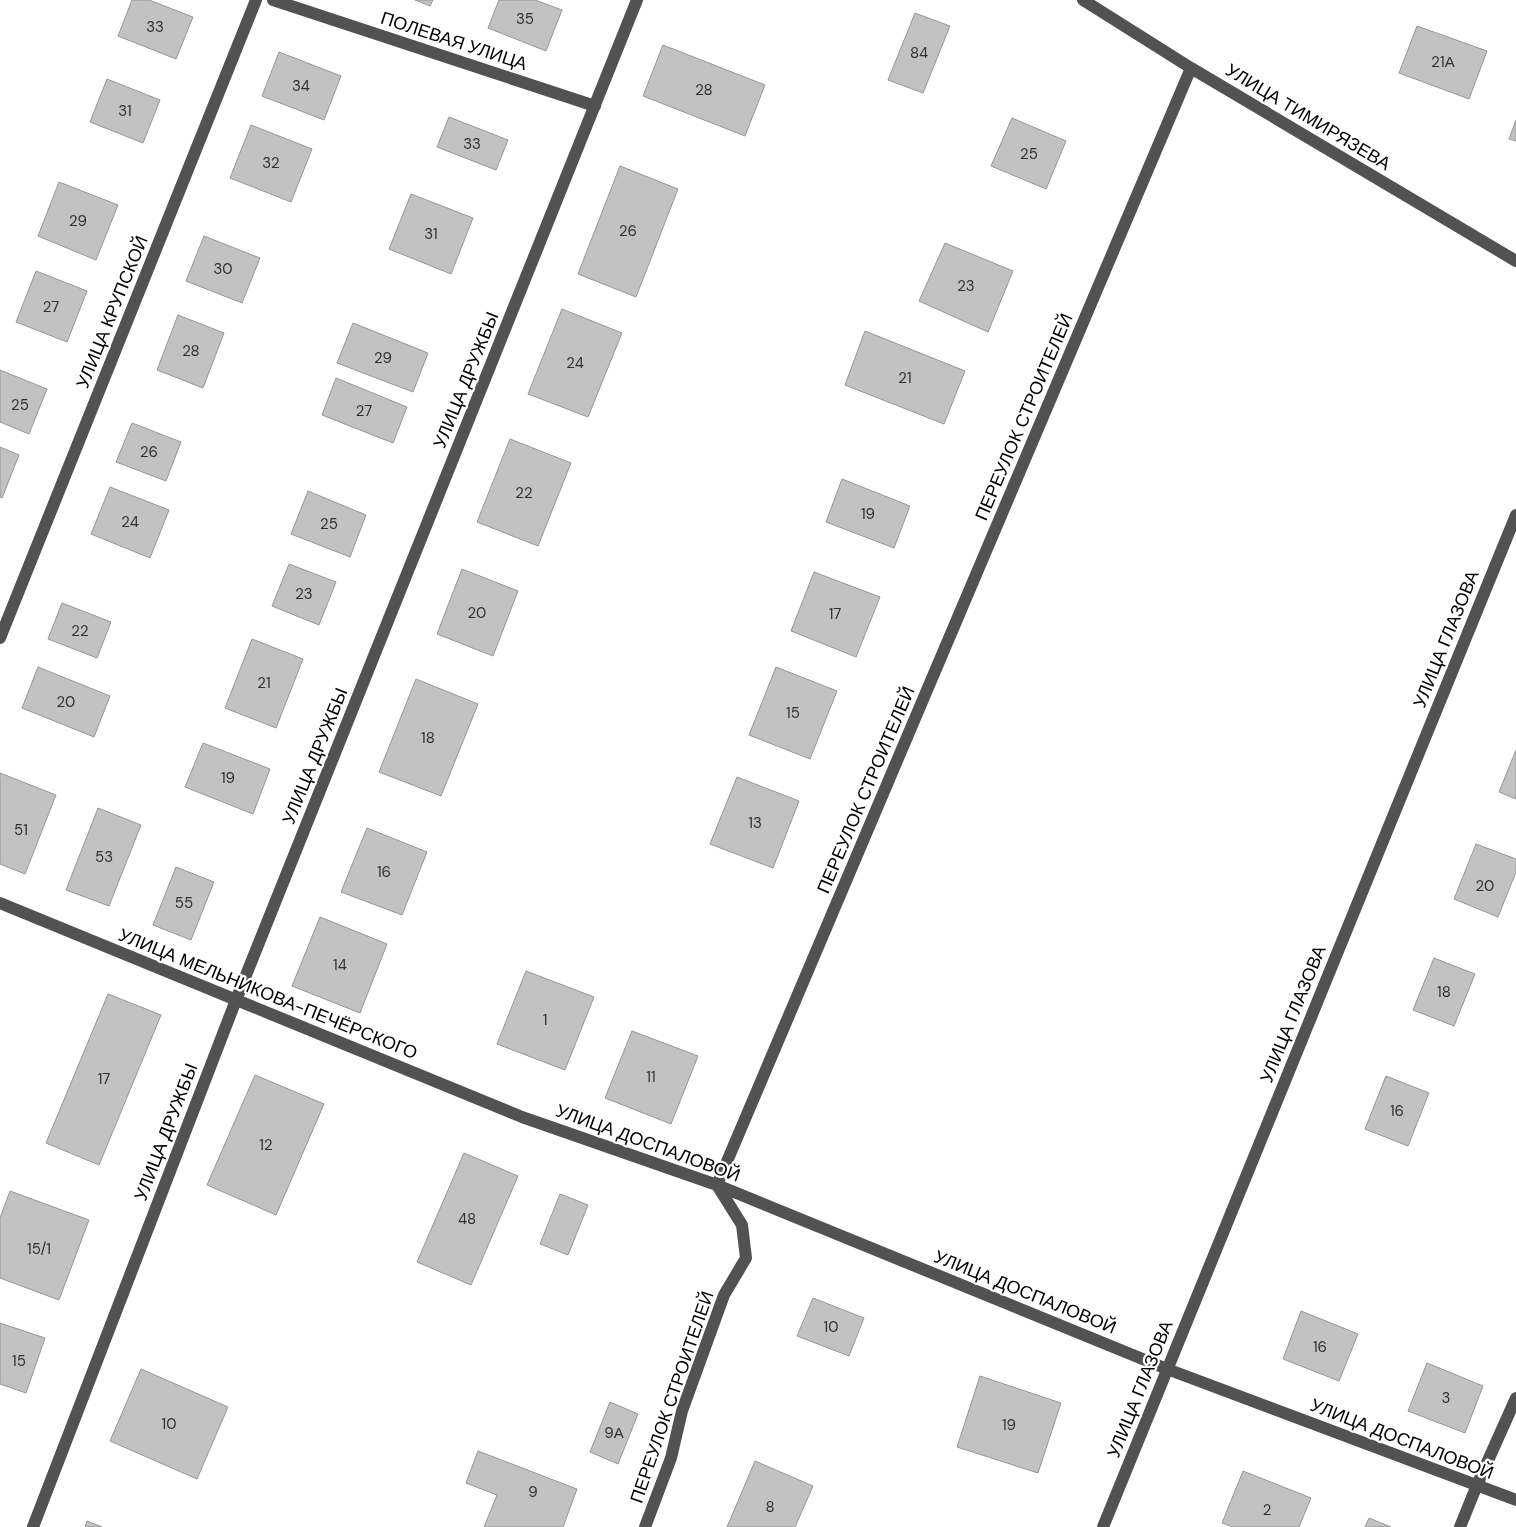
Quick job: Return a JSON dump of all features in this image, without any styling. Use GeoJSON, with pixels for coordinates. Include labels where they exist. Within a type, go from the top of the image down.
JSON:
{"type":"FeatureCollection","features":[{"type":"Feature","properties":{"kind":"street","name":"УЛИЦА КРУПСКОЙ"},"geometry":{"type":"LineString","coordinates":[[0,638],[256,0]]}},
{"type":"Feature","properties":{"kind":"street","name":"ПОЛЕВАЯ УЛИЦА"},"geometry":{"type":"LineString","coordinates":[[273,0],[595,106]]}},
{"type":"Feature","properties":{"kind":"street","name":"УЛИЦА ДРУЖБЫ"},"geometry":{"type":"LineString","coordinates":[[33,1527],[236,1000],[637,0]]}},
{"type":"Feature","properties":{"kind":"street","name":"УЛИЦА ТИМИРЯЗЕВА"},"geometry":{"type":"LineString","coordinates":[[1083,0],[1191,68],[1516,261]]}},
{"type":"Feature","properties":{"kind":"street","name":"ПЕРЕУЛОК СТРОИТЕЛЕЙ"},"geometry":{"type":"LineString","coordinates":[[646,1527],[671,1458],[682,1411],[724,1295],[746,1258],[742,1225],[717,1185],[1191,68]]}},
{"type":"Feature","properties":{"kind":"street","name":"УЛИЦА ГЛАЗОВА"},"geometry":{"type":"LineString","coordinates":[[1103,1527],[1516,515]]}},
{"type":"Feature","properties":{"kind":"street","name":"УЛИЦА МЕЛЬНИКОВА-ПЕЧЁРСКОГО"},"geometry":{"type":"LineString","coordinates":[[0,903],[522,1117]]}},
{"type":"Feature","properties":{"kind":"street","name":"УЛИЦА ДОСПАЛОВОЙ"},"geometry":{"type":"LineString","coordinates":[[522,1117],[717,1185],[1168,1369],[1516,1500]]}},
{"type":"Feature","properties":{"kind":"street"},"geometry":{"type":"LineString","coordinates":[[1460,1527],[1516,1398]]}},
{"type":"Feature","properties":{"kind":"building"},"geometry":{"type":"Polygon","coordinates":[[[132,0],[149,0],[193,17],[176,59],[118,36],[132,0]]]}},
{"type":"Feature","properties":{"kind":"building"},"geometry":{"type":"Polygon","coordinates":[[[415,0],[433,0],[430,6],[415,0]]]}},
{"type":"Feature","properties":{"kind":"building"},"geometry":{"type":"Polygon","coordinates":[[[499,0],[535,0],[562,10],[546,51],[488,28],[499,0]]]}},
{"type":"Feature","properties":{"kind":"building"},"geometry":{"type":"Polygon","coordinates":[[[915,13],[950,26],[923,93],[888,80],[915,13]]]}},
{"type":"Feature","properties":{"kind":"building"},"geometry":{"type":"Polygon","coordinates":[[[1417,26],[1487,51],[1469,99],[1399,73],[1417,26]]]}},
{"type":"Feature","properties":{"kind":"building"},"geometry":{"type":"Polygon","coordinates":[[[663,45],[765,85],[745,136],[643,96],[663,45]]]}},
{"type":"Feature","properties":{"kind":"building"},"geometry":{"type":"Polygon","coordinates":[[[279,52],[341,76],[324,120],[262,96],[279,52]]]}},
{"type":"Feature","properties":{"kind":"building"},"geometry":{"type":"Polygon","coordinates":[[[107,79],[160,100],[143,143],[90,122],[107,79]]]}},
{"type":"Feature","properties":{"kind":"building"},"geometry":{"type":"Polygon","coordinates":[[[449,117],[508,140],[496,170],[437,147],[449,117]]]}},
{"type":"Feature","properties":{"kind":"building"},"geometry":{"type":"Polygon","coordinates":[[[1012,118],[1066,141],[1046,189],[991,166],[1012,118]]]}},
{"type":"Feature","properties":{"kind":"building"},"geometry":{"type":"Polygon","coordinates":[[[1516,120],[1516,141],[1509,139],[1516,120]]]}},
{"type":"Feature","properties":{"kind":"building"},"geometry":{"type":"Polygon","coordinates":[[[251,125],[312,149],[291,202],[230,178],[251,125]]]}},
{"type":"Feature","properties":{"kind":"building"},"geometry":{"type":"Polygon","coordinates":[[[620,166],[678,189],[636,297],[578,274],[620,166]]]}},
{"type":"Feature","properties":{"kind":"building"},"geometry":{"type":"Polygon","coordinates":[[[59,182],[118,205],[96,260],[38,236],[59,182]]]}},
{"type":"Feature","properties":{"kind":"building"},"geometry":{"type":"Polygon","coordinates":[[[411,194],[473,218],[451,274],[389,249],[411,194]]]}},
{"type":"Feature","properties":{"kind":"building"},"geometry":{"type":"Polygon","coordinates":[[[204,236],[260,258],[242,303],[186,281],[204,236]]]}},
{"type":"Feature","properties":{"kind":"building"},"geometry":{"type":"Polygon","coordinates":[[[945,243],[1013,271],[988,332],[919,301],[945,243]]]}},
{"type":"Feature","properties":{"kind":"building"},"geometry":{"type":"Polygon","coordinates":[[[36,271],[87,291],[67,342],[16,322],[36,271]]]}},
{"type":"Feature","properties":{"kind":"building"},"geometry":{"type":"Polygon","coordinates":[[[562,309],[622,333],[588,417],[528,394],[562,309]]]}},
{"type":"Feature","properties":{"kind":"building"},"geometry":{"type":"Polygon","coordinates":[[[178,315],[224,333],[203,388],[157,370],[178,315]]]}},
{"type":"Feature","properties":{"kind":"building"},"geometry":{"type":"Polygon","coordinates":[[[353,323],[428,353],[413,392],[337,363],[353,323]]]}},
{"type":"Feature","properties":{"kind":"building"},"geometry":{"type":"Polygon","coordinates":[[[865,331],[965,371],[944,424],[845,385],[865,331]]]}},
{"type":"Feature","properties":{"kind":"building"},"geometry":{"type":"Polygon","coordinates":[[[0,370],[47,389],[29,434],[0,422],[0,370]]]}},
{"type":"Feature","properties":{"kind":"building"},"geometry":{"type":"Polygon","coordinates":[[[336,378],[407,407],[393,443],[322,415],[336,378]]]}},
{"type":"Feature","properties":{"kind":"building"},"geometry":{"type":"Polygon","coordinates":[[[132,423],[181,442],[166,481],[116,462],[132,423]]]}},
{"type":"Feature","properties":{"kind":"building"},"geometry":{"type":"Polygon","coordinates":[[[510,439],[571,463],[538,546],[477,522],[510,439]]]}},
{"type":"Feature","properties":{"kind":"building"},"geometry":{"type":"Polygon","coordinates":[[[0,447],[19,455],[2,498],[0,497],[0,447]]]}},
{"type":"Feature","properties":{"kind":"building"},"geometry":{"type":"Polygon","coordinates":[[[842,479],[910,506],[894,548],[826,522],[842,479]]]}},
{"type":"Feature","properties":{"kind":"building"},"geometry":{"type":"Polygon","coordinates":[[[110,487],[169,510],[150,558],[91,534],[110,487]]]}},
{"type":"Feature","properties":{"kind":"building"},"geometry":{"type":"Polygon","coordinates":[[[308,491],[366,515],[350,557],[291,534],[308,491]]]}},
{"type":"Feature","properties":{"kind":"building"},"geometry":{"type":"Polygon","coordinates":[[[289,564],[336,582],[319,625],[272,606],[289,564]]]}},
{"type":"Feature","properties":{"kind":"building"},"geometry":{"type":"Polygon","coordinates":[[[462,569],[518,591],[493,656],[437,634],[462,569]]]}},
{"type":"Feature","properties":{"kind":"building"},"geometry":{"type":"Polygon","coordinates":[[[814,572],[880,597],[856,657],[791,631],[814,572]]]}},
{"type":"Feature","properties":{"kind":"building"},"geometry":{"type":"Polygon","coordinates":[[[62,603],[111,622],[97,658],[48,639],[62,603]]]}},
{"type":"Feature","properties":{"kind":"building"},"geometry":{"type":"Polygon","coordinates":[[[252,639],[303,659],[276,728],[225,708],[252,639]]]}},
{"type":"Feature","properties":{"kind":"building"},"geometry":{"type":"Polygon","coordinates":[[[38,667],[110,696],[94,737],[22,708],[38,667]]]}},
{"type":"Feature","properties":{"kind":"building"},"geometry":{"type":"Polygon","coordinates":[[[776,667],[837,691],[810,759],[749,735],[776,667]]]}},
{"type":"Feature","properties":{"kind":"building"},"geometry":{"type":"Polygon","coordinates":[[[416,679],[478,704],[441,796],[379,772],[416,679]]]}},
{"type":"Feature","properties":{"kind":"building"},"geometry":{"type":"Polygon","coordinates":[[[203,743],[270,769],[253,814],[185,787],[203,743]]]}},
{"type":"Feature","properties":{"kind":"building"},"geometry":{"type":"Polygon","coordinates":[[[1516,750],[1516,799],[1499,792],[1516,750]]]}},
{"type":"Feature","properties":{"kind":"building"},"geometry":{"type":"Polygon","coordinates":[[[0,773],[56,795],[25,874],[0,864],[0,773]]]}},
{"type":"Feature","properties":{"kind":"building"},"geometry":{"type":"Polygon","coordinates":[[[737,777],[799,801],[773,868],[710,844],[737,777]]]}},
{"type":"Feature","properties":{"kind":"building"},"geometry":{"type":"Polygon","coordinates":[[[98,808],[141,825],[109,906],[66,890],[98,808]]]}},
{"type":"Feature","properties":{"kind":"building"},"geometry":{"type":"Polygon","coordinates":[[[367,828],[427,852],[402,915],[341,892],[367,828]]]}},
{"type":"Feature","properties":{"kind":"building"},"geometry":{"type":"Polygon","coordinates":[[[1476,844],[1516,859],[1516,872],[1498,917],[1454,899],[1476,844]]]}},
{"type":"Feature","properties":{"kind":"building"},"geometry":{"type":"Polygon","coordinates":[[[176,867],[214,882],[191,940],[153,925],[176,867]]]}},
{"type":"Feature","properties":{"kind":"building"},"geometry":{"type":"Polygon","coordinates":[[[320,917],[387,944],[360,1013],[292,986],[320,917]]]}},
{"type":"Feature","properties":{"kind":"building"},"geometry":{"type":"Polygon","coordinates":[[[1434,958],[1475,974],[1454,1026],[1413,1010],[1434,958]]]}},
{"type":"Feature","properties":{"kind":"building"},"geometry":{"type":"Polygon","coordinates":[[[526,971],[594,997],[565,1070],[497,1044],[526,971]]]}},
{"type":"Feature","properties":{"kind":"building"},"geometry":{"type":"Polygon","coordinates":[[[108,994],[161,1015],[99,1165],[46,1143],[108,994]]]}},
{"type":"Feature","properties":{"kind":"building"},"geometry":{"type":"Polygon","coordinates":[[[632,1031],[698,1056],[671,1124],[605,1098],[632,1031]]]}},
{"type":"Feature","properties":{"kind":"building"},"geometry":{"type":"Polygon","coordinates":[[[255,1075],[324,1104],[276,1215],[207,1185],[255,1075]]]}},
{"type":"Feature","properties":{"kind":"building"},"geometry":{"type":"Polygon","coordinates":[[[1386,1076],[1429,1093],[1408,1146],[1365,1129],[1386,1076]]]}},
{"type":"Feature","properties":{"kind":"building"},"geometry":{"type":"Polygon","coordinates":[[[464,1153],[518,1176],[471,1285],[417,1262],[464,1153]]]}},
{"type":"Feature","properties":{"kind":"building"},"geometry":{"type":"Polygon","coordinates":[[[10,1191],[89,1220],[59,1300],[0,1278],[0,1218],[10,1191]]]}},
{"type":"Feature","properties":{"kind":"building"},"geometry":{"type":"Polygon","coordinates":[[[560,1194],[588,1205],[568,1255],[540,1244],[560,1194]]]}},
{"type":"Feature","properties":{"kind":"building"},"geometry":{"type":"Polygon","coordinates":[[[813,1298],[864,1318],[849,1356],[797,1336],[813,1298]]]}},
{"type":"Feature","properties":{"kind":"building"},"geometry":{"type":"Polygon","coordinates":[[[1301,1311],[1358,1334],[1339,1381],[1283,1359],[1301,1311]]]}},
{"type":"Feature","properties":{"kind":"building"},"geometry":{"type":"Polygon","coordinates":[[[0,1323],[45,1338],[26,1393],[0,1384],[0,1323]]]}},
{"type":"Feature","properties":{"kind":"building"},"geometry":{"type":"Polygon","coordinates":[[[1427,1363],[1483,1386],[1465,1433],[1408,1411],[1427,1363]]]}},
{"type":"Feature","properties":{"kind":"building"},"geometry":{"type":"Polygon","coordinates":[[[141,1369],[228,1407],[197,1479],[110,1441],[141,1369]]]}},
{"type":"Feature","properties":{"kind":"building"},"geometry":{"type":"Polygon","coordinates":[[[980,1376],[1061,1403],[1038,1473],[957,1447],[980,1376]]]}},
{"type":"Feature","properties":{"kind":"building"},"geometry":{"type":"Polygon","coordinates":[[[610,1402],[638,1414],[618,1464],[590,1452],[610,1402]]]}},
{"type":"Feature","properties":{"kind":"building"},"geometry":{"type":"Polygon","coordinates":[[[478,1451],[577,1489],[563,1527],[484,1527],[497,1495],[466,1483],[478,1451]]]}},
{"type":"Feature","properties":{"kind":"building"},"geometry":{"type":"Polygon","coordinates":[[[755,1461],[813,1486],[795,1527],[727,1527],[755,1461]]]}},
{"type":"Feature","properties":{"kind":"building"},"geometry":{"type":"Polygon","coordinates":[[[1243,1471],[1311,1498],[1299,1527],[1233,1527],[1222,1523],[1243,1471]]]}},
{"type":"Feature","properties":{"kind":"building"},"geometry":{"type":"Polygon","coordinates":[[[1369,1518],[1391,1527],[1365,1527],[1369,1518]]]}},
{"type":"Feature","properties":{"kind":"building"},"geometry":{"type":"Polygon","coordinates":[[[87,1521],[102,1527],[85,1527],[87,1521]]]}}]}
